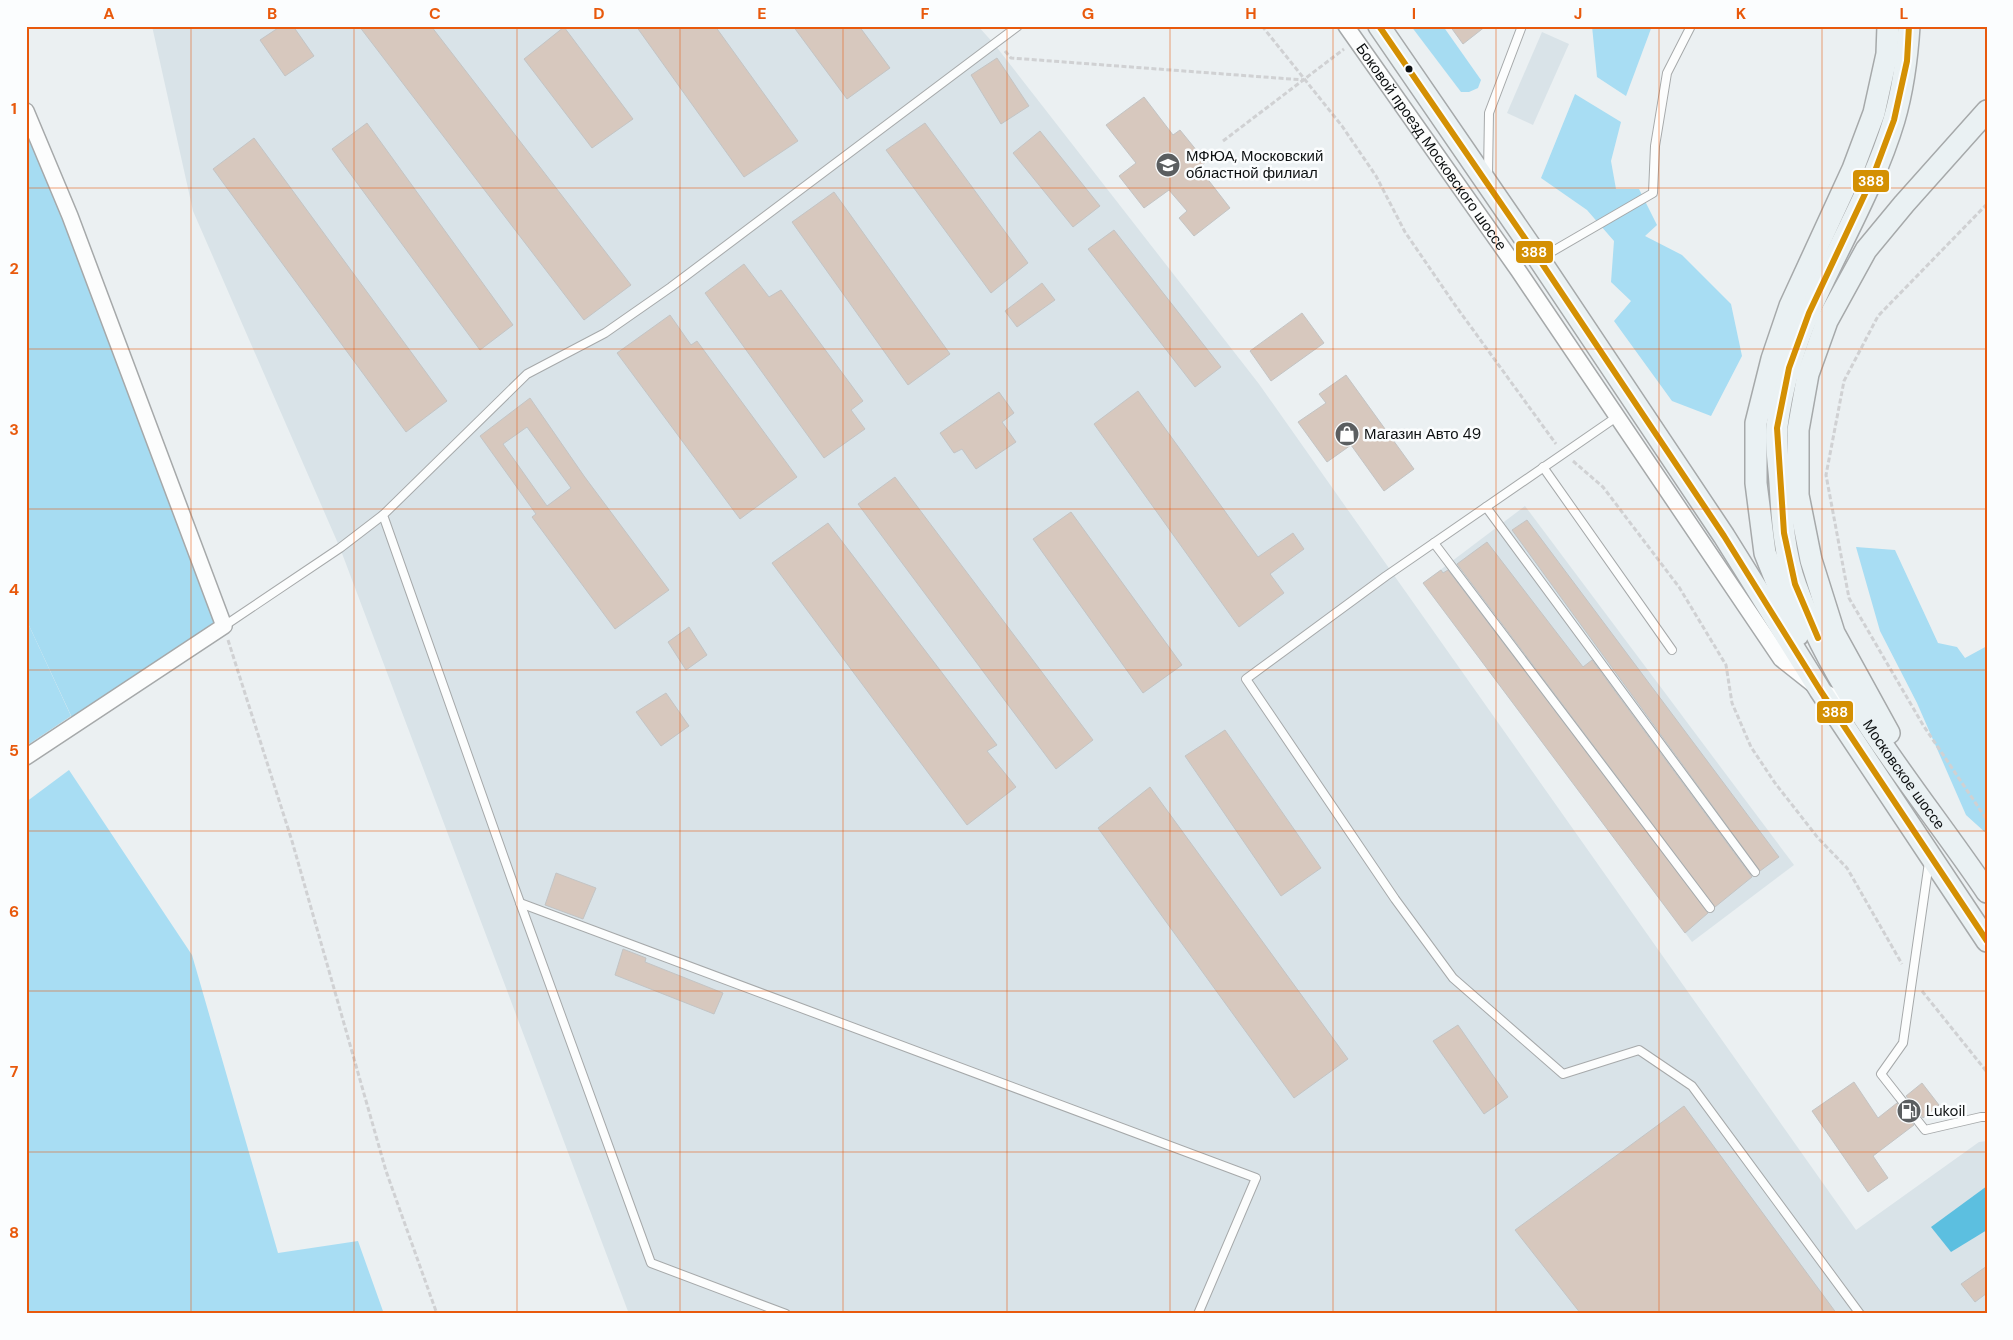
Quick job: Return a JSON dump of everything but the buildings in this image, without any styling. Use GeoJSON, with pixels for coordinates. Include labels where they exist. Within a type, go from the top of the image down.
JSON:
{"type":"FeatureCollection","features":[{"type":"Feature","properties":{"kind":"main road"},"geometry":{"type":"LineString","coordinates":[[1379,26],[1539,259],[1724,536],[1820,690]]}},
{"type":"Feature","properties":{"kind":"main road"},"geometry":{"type":"LineString","coordinates":[[1820,690],[1764,553],[1756,483],[1756,422],[1772,359],[1790,306],[1853,169],[1874,113],[1887,54],[1888,26]]}},
{"type":"Feature","properties":{"kind":"main road","name":"Московское шоссе"},"geometry":{"type":"LineString","coordinates":[[1909,26],[1907,61],[1894,120],[1872,179],[1809,313],[1789,368],[1777,428],[1784,533],[1795,584],[1821,644],[1856,708],[1949,835],[1987,892]]}},
{"type":"Feature","properties":{"kind":"main road"},"geometry":{"type":"LineString","coordinates":[[1949,835],[1834,634],[1811,560],[1798,494],[1798,430],[1808,374],[1827,321],[1866,250],[1904,204],[1987,111]]}},
{"type":"Feature","properties":{"kind":"main road","name":"Московское шоссе"},"geometry":{"type":"LineString","coordinates":[[1820,690],[1987,940]]}},
{"type":"Feature","properties":{"kind":"street","name":"Боковой проезд Московского шоссе"},"geometry":{"type":"LineString","coordinates":[[1346,26],[1518,270],[1780,659],[1820,690],[1856,708]]}},
{"type":"Feature","properties":{"kind":"street"},"geometry":{"type":"LineString","coordinates":[[26,111],[70,216],[224,626],[26,757]]}},
{"type":"Feature","properties":{"kind":"lane"},"geometry":{"type":"LineString","coordinates":[[224,626],[340,548],[383,515],[527,374],[605,333],[672,287],[1018,26]]}},
{"type":"Feature","properties":{"kind":"lane"},"geometry":{"type":"LineString","coordinates":[[1487,184],[1489,113],[1522,26]]}},
{"type":"Feature","properties":{"kind":"lane"},"geometry":{"type":"LineString","coordinates":[[1539,259],[1653,193],[1655,146],[1667,73],[1691,26]]}},
{"type":"Feature","properties":{"kind":"lane"},"geometry":{"type":"LineString","coordinates":[[1618,416],[1434,543],[1246,680],[1395,899],[1453,978],[1564,1074],[1639,1050],[1692,1086],[1860,1314]]}},
{"type":"Feature","properties":{"kind":"lane"},"geometry":{"type":"LineString","coordinates":[[1543,467],[1672,650]]}},
{"type":"Feature","properties":{"kind":"lane"},"geometry":{"type":"LineString","coordinates":[[1486,507],[1755,872]]}},
{"type":"Feature","properties":{"kind":"lane"},"geometry":{"type":"LineString","coordinates":[[383,515],[520,903],[652,1263],[786,1314]]}},
{"type":"Feature","properties":{"kind":"lane"},"geometry":{"type":"LineString","coordinates":[[1434,543],[1710,908]]}},
{"type":"Feature","properties":{"kind":"lane"},"geometry":{"type":"LineString","coordinates":[[1930,857],[1903,1043],[1881,1074],[1925,1130],[1987,1117]]}},
{"type":"Feature","properties":{"kind":"lane"},"geometry":{"type":"LineString","coordinates":[[520,903],[1256,1178],[1198,1314]]}},
{"type":"Feature","properties":{"kind":"path"},"geometry":{"type":"LineString","coordinates":[[1262,26],[1342,126],[1376,176],[1405,232],[1455,305],[1563,453],[1603,487],[1679,587],[1726,665],[1732,703],[1751,747],[1775,783],[1812,830],[1847,868],[1900,962],[1987,1072]]}},
{"type":"Feature","properties":{"kind":"path"},"geometry":{"type":"LineString","coordinates":[[1223,141],[1356,40]]}},
{"type":"Feature","properties":{"kind":"path"},"geometry":{"type":"LineString","coordinates":[[999,42],[1011,58],[1305,80]]}},
{"type":"Feature","properties":{"kind":"path"},"geometry":{"type":"LineString","coordinates":[[1987,204],[1878,316],[1844,381],[1826,475],[1848,598],[1923,725],[1987,820]]}},
{"type":"Feature","properties":{"kind":"path"},"geometry":{"type":"LineString","coordinates":[[224,626],[292,841],[386,1171],[437,1314]]}},
{"type":"Feature","properties":{"kind":"shaded area"},"geometry":{"type":"Polygon","coordinates":[[[152,26],[978,26],[995,45],[1259,384],[1856,1230],[1979,1142],[1987,1141],[1987,1314],[629,1314],[340,548],[193,211],[152,26]]]}},
{"type":"Feature","properties":{"kind":"shaded area"},"geometry":{"type":"Polygon","coordinates":[[[1411,26],[1443,26],[1481,80],[1478,88],[1469,92],[1461,92],[1411,26]]]}},
{"type":"Feature","properties":{"kind":"shaded area"},"geometry":{"type":"Polygon","coordinates":[[[1592,26],[1652,26],[1626,96],[1597,77],[1592,26]]]}},
{"type":"Feature","properties":{"kind":"shaded area"},"geometry":{"type":"Polygon","coordinates":[[[1542,32],[1569,44],[1533,125],[1507,113],[1542,32]]]}},
{"type":"Feature","properties":{"kind":"shaded area"},"geometry":{"type":"Polygon","coordinates":[[[1575,94],[1621,122],[1611,161],[1616,189],[1639,189],[1657,225],[1645,236],[1682,255],[1731,304],[1742,356],[1711,416],[1672,401],[1614,321],[1631,301],[1611,282],[1614,241],[1587,210],[1541,178],[1575,94]]]}},
{"type":"Feature","properties":{"kind":"shaded area"},"geometry":{"type":"Polygon","coordinates":[[[26,111],[224,626],[75,724],[26,619],[26,111]]]}},
{"type":"Feature","properties":{"kind":"shaded area"},"geometry":{"type":"Polygon","coordinates":[[[1525,506],[1794,865],[1692,942],[1423,583],[1525,506]]]}},
{"type":"Feature","properties":{"kind":"shaded area"},"geometry":{"type":"Polygon","coordinates":[[[1856,547],[1895,550],[1938,643],[1957,647],[1965,658],[1987,646],[1987,834],[1966,815],[1917,703],[1880,631],[1856,547]]]}},
{"type":"Feature","properties":{"kind":"shaded area"},"geometry":{"type":"Polygon","coordinates":[[[26,619],[71,716],[26,746],[26,619]]]}},
{"type":"Feature","properties":{"kind":"shaded area"},"geometry":{"type":"Polygon","coordinates":[[[69,770],[192,955],[278,1253],[358,1241],[384,1314],[26,1314],[26,802],[69,770]]]}},
{"type":"Feature","properties":{"kind":"shaded area"},"geometry":{"type":"Polygon","coordinates":[[[1987,1186],[1987,1230],[1951,1252],[1931,1227],[1987,1186]]]}},
{"type":"Feature","properties":{"kind":"transit line","name":"388"},"geometry":{"type":"LineString","coordinates":[[1379,26],[1539,259],[1724,536],[1820,690],[1987,941]]}},
{"type":"Feature","properties":{"kind":"transit line","name":"388"},"geometry":{"type":"LineString","coordinates":[[1818,638],[1795,584],[1784,533],[1777,428],[1789,368],[1809,313],[1872,179],[1894,120],[1907,61],[1909,26]]}},
{"type":"Feature","properties":{"kind":"place","name":"МФЮА, Московский областной филиал"},"geometry":{"type":"Point","coordinates":[1168,165]}},
{"type":"Feature","properties":{"kind":"place","name":"Магазин Авто 49"},"geometry":{"type":"Point","coordinates":[1347,434]}},
{"type":"Feature","properties":{"kind":"place","name":"Lukoil"},"geometry":{"type":"Point","coordinates":[1909,1111]}}]}
